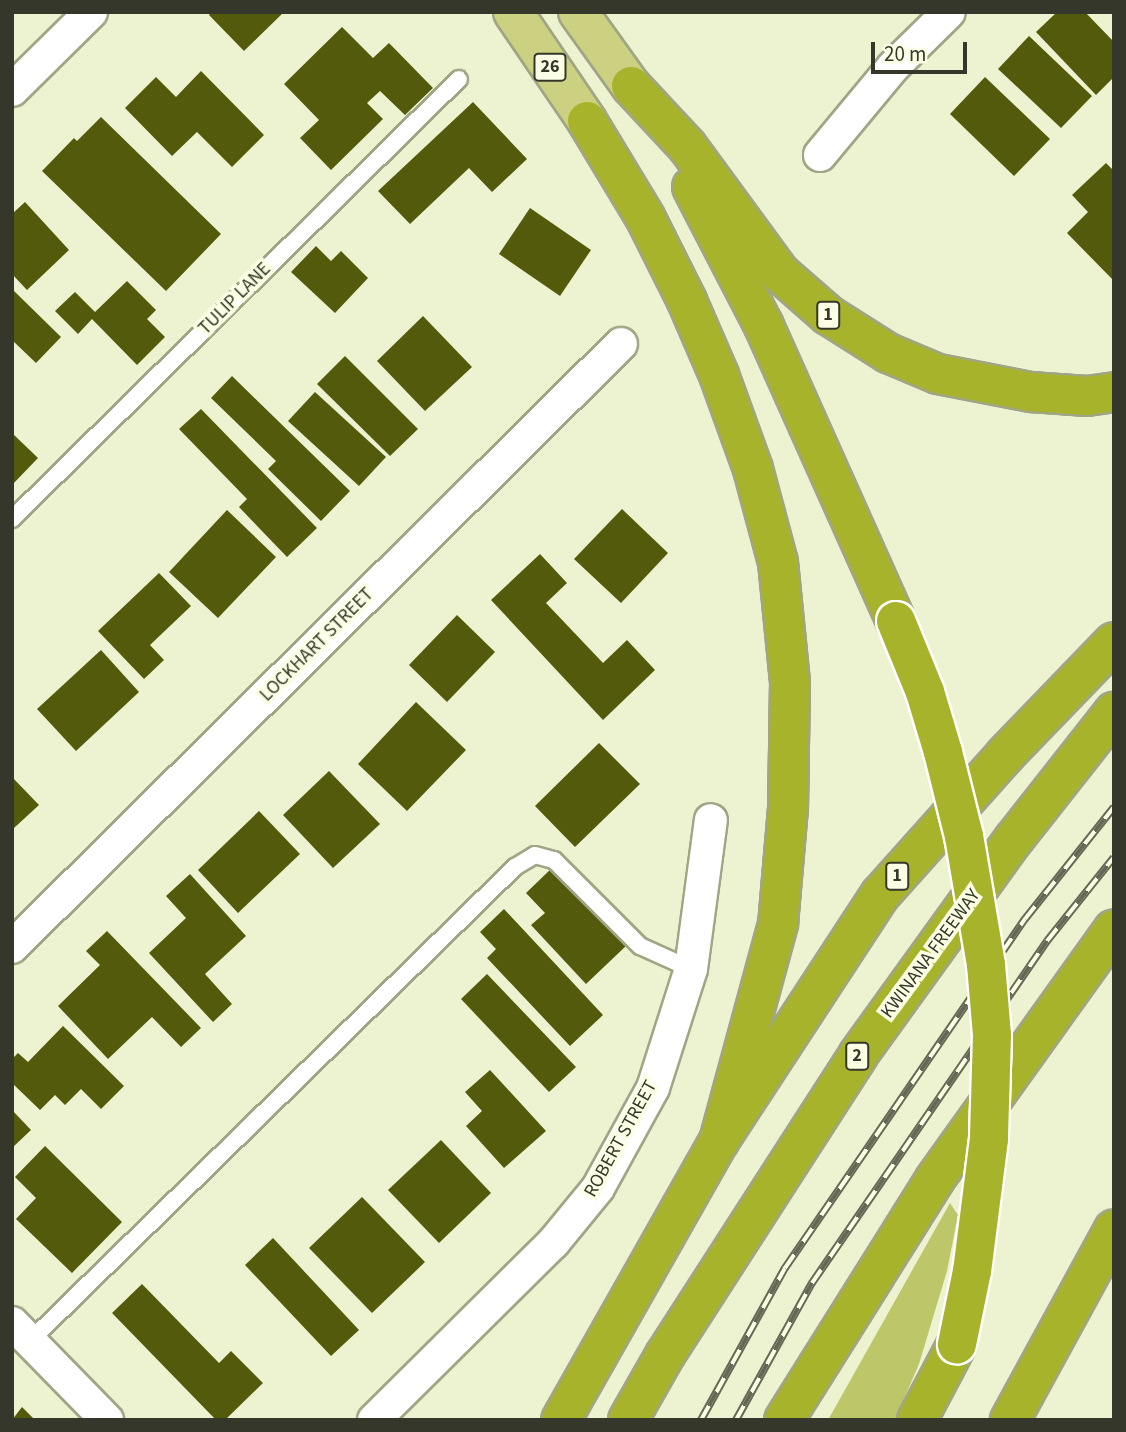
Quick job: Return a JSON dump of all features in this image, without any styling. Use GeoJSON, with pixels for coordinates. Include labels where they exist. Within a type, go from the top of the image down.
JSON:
{"type":"FeatureCollection","features":[{"type":"Feature","properties":{"kind":"highway"},"geometry":{"type":"LineString","coordinates":[[631,86],[701,202],[764,326],[896,621],[925,692],[964,836],[987,976],[992,1060],[989,1139],[972,1271],[940,1420]]}},
{"type":"Feature","properties":{"kind":"highway","name":"1"},"geometry":{"type":"LineString","coordinates":[[631,86],[687,146],[780,273],[828,315],[888,354],[939,374],[1031,393],[1087,396],[1114,392]]}},
{"type":"Feature","properties":{"kind":"highway"},"geometry":{"type":"LineString","coordinates":[[587,121],[645,217],[693,313],[753,469],[778,562],[790,683],[788,807],[778,924],[719,1141]]}},
{"type":"Feature","properties":{"kind":"highway","name":"1"},"geometry":{"type":"LineString","coordinates":[[561,1420],[719,1141],[880,895],[1005,755],[1114,642]]}},
{"type":"Feature","properties":{"kind":"highway","name":"KWINANA FREEWAY"},"geometry":{"type":"LineString","coordinates":[[628,1420],[665,1355],[858,1055],[1014,839],[1114,712]]}},
{"type":"Feature","properties":{"kind":"highway"},"geometry":{"type":"LineString","coordinates":[[784,1420],[935,1179],[1114,929]]}},
{"type":"Feature","properties":{"kind":"highway"},"geometry":{"type":"LineString","coordinates":[[1010,1420],[1114,1229]]}},
{"type":"Feature","properties":{"kind":"highway"},"geometry":{"type":"LineString","coordinates":[[917,1420],[957,1344]]}},
{"type":"Feature","properties":{"kind":"main road","name":"26"},"geometry":{"type":"LineString","coordinates":[[513,12],[587,121]]}},
{"type":"Feature","properties":{"kind":"main road"},"geometry":{"type":"LineString","coordinates":[[578,12],[631,86]]}},
{"type":"Feature","properties":{"kind":"street"},"geometry":{"type":"LineString","coordinates":[[12,90],[91,12]]}},
{"type":"Feature","properties":{"kind":"street"},"geometry":{"type":"LineString","coordinates":[[820,155],[893,67],[949,12]]}},
{"type":"Feature","properties":{"kind":"street","name":"LOCKHART STREET"},"geometry":{"type":"LineString","coordinates":[[12,947],[621,344]]}},
{"type":"Feature","properties":{"kind":"street","name":"ROBERT STREET"},"geometry":{"type":"LineString","coordinates":[[374,1420],[552,1243],[598,1188],[653,1088],[691,969],[711,820]]}},
{"type":"Feature","properties":{"kind":"street"},"geometry":{"type":"LineString","coordinates":[[21,1332],[107,1420]]}},
{"type":"Feature","properties":{"kind":"lane","name":"TULIP LANE"},"geometry":{"type":"LineString","coordinates":[[12,520],[459,79]]}},
{"type":"Feature","properties":{"kind":"lane"},"geometry":{"type":"LineString","coordinates":[[21,1332],[515,867],[535,855],[554,860],[640,946],[691,969]]}},
{"type":"Feature","properties":{"kind":"green space"},"geometry":{"type":"Polygon","coordinates":[[[950,1203],[958,1215],[947,1271],[919,1364],[895,1420],[828,1420],[950,1203]]]}},
{"type":"Feature","properties":{"kind":"building"},"geometry":{"type":"Polygon","coordinates":[[[211,12],[284,12],[244,51],[209,15],[211,12]]]}},
{"type":"Feature","properties":{"kind":"building"},"geometry":{"type":"Polygon","coordinates":[[[1057,12],[1085,12],[1114,42],[1114,77],[1096,95],[1036,32],[1057,12]]]}},
{"type":"Feature","properties":{"kind":"building"},"geometry":{"type":"Polygon","coordinates":[[[342,27],[373,58],[389,43],[433,88],[405,115],[380,91],[367,103],[383,119],[331,170],[300,138],[319,120],[284,84],[342,27]]]}},
{"type":"Feature","properties":{"kind":"building"},"geometry":{"type":"Polygon","coordinates":[[[1029,36],[1092,96],[1061,128],[998,69],[1029,36]]]}},
{"type":"Feature","properties":{"kind":"building"},"geometry":{"type":"Polygon","coordinates":[[[201,71],[264,135],[232,167],[197,132],[172,156],[125,108],[156,77],[176,97],[201,71]]]}},
{"type":"Feature","properties":{"kind":"building"},"geometry":{"type":"Polygon","coordinates":[[[985,77],[1050,139],[1014,176],[950,114],[985,77]]]}},
{"type":"Feature","properties":{"kind":"building"},"geometry":{"type":"Polygon","coordinates":[[[473,102],[527,159],[492,192],[469,168],[410,224],[378,191],[473,102]]]}},
{"type":"Feature","properties":{"kind":"building"},"geometry":{"type":"Polygon","coordinates":[[[101,117],[221,234],[166,291],[42,171],[74,138],[77,141],[101,117]]]}},
{"type":"Feature","properties":{"kind":"building"},"geometry":{"type":"Polygon","coordinates":[[[1106,163],[1114,171],[1114,281],[1067,233],[1088,212],[1072,195],[1106,163]]]}},
{"type":"Feature","properties":{"kind":"building"},"geometry":{"type":"Polygon","coordinates":[[[25,202],[69,250],[27,290],[12,274],[12,214],[25,202]]]}},
{"type":"Feature","properties":{"kind":"building"},"geometry":{"type":"Polygon","coordinates":[[[530,208],[591,250],[560,296],[499,254],[530,208]]]}},
{"type":"Feature","properties":{"kind":"building"},"geometry":{"type":"Polygon","coordinates":[[[316,246],[331,261],[341,251],[368,278],[335,313],[291,272],[316,246]]]}},
{"type":"Feature","properties":{"kind":"building"},"geometry":{"type":"Polygon","coordinates":[[[127,281],[156,310],[147,319],[165,337],[137,365],[92,319],[78,334],[55,311],[75,292],[95,312],[127,281]]]}},
{"type":"Feature","properties":{"kind":"building"},"geometry":{"type":"Polygon","coordinates":[[[12,289],[61,337],[36,363],[12,340],[12,289]]]}},
{"type":"Feature","properties":{"kind":"building"},"geometry":{"type":"Polygon","coordinates":[[[423,316],[472,367],[425,411],[377,361],[423,316]]]}},
{"type":"Feature","properties":{"kind":"building"},"geometry":{"type":"Polygon","coordinates":[[[345,356],[418,429],[390,456],[317,384],[345,356]]]}},
{"type":"Feature","properties":{"kind":"building"},"geometry":{"type":"Polygon","coordinates":[[[232,376],[350,491],[321,521],[268,469],[276,461],[211,398],[232,376]]]}},
{"type":"Feature","properties":{"kind":"building"},"geometry":{"type":"Polygon","coordinates":[[[315,392],[386,457],[359,486],[288,421],[315,392]]]}},
{"type":"Feature","properties":{"kind":"building"},"geometry":{"type":"Polygon","coordinates":[[[201,409],[317,528],[287,557],[239,507],[247,499],[179,429],[201,409]]]}},
{"type":"Feature","properties":{"kind":"building"},"geometry":{"type":"Polygon","coordinates":[[[12,433],[38,458],[12,485],[12,433]]]}},
{"type":"Feature","properties":{"kind":"building"},"geometry":{"type":"Polygon","coordinates":[[[622,509],[668,553],[621,603],[574,559],[622,509]]]}},
{"type":"Feature","properties":{"kind":"building"},"geometry":{"type":"Polygon","coordinates":[[[227,510],[276,557],[218,618],[169,572],[227,510]]]}},
{"type":"Feature","properties":{"kind":"building"},"geometry":{"type":"Polygon","coordinates":[[[540,554],[567,583],[546,603],[603,663],[627,640],[655,670],[603,720],[491,600],[540,554]]]}},
{"type":"Feature","properties":{"kind":"building"},"geometry":{"type":"Polygon","coordinates":[[[159,573],[191,606],[150,645],[164,660],[144,679],[98,631],[159,573]]]}},
{"type":"Feature","properties":{"kind":"building"},"geometry":{"type":"Polygon","coordinates":[[[457,615],[495,652],[447,702],[409,665],[457,615]]]}},
{"type":"Feature","properties":{"kind":"building"},"geometry":{"type":"Polygon","coordinates":[[[101,650],[139,692],[76,751],[37,709],[101,650]]]}},
{"type":"Feature","properties":{"kind":"building"},"geometry":{"type":"Polygon","coordinates":[[[416,702],[466,750],[407,811],[358,764],[416,702]]]}},
{"type":"Feature","properties":{"kind":"building"},"geometry":{"type":"Polygon","coordinates":[[[599,743],[640,784],[575,847],[535,806],[599,743]]]}},
{"type":"Feature","properties":{"kind":"building"},"geometry":{"type":"Polygon","coordinates":[[[329,771],[380,824],[333,868],[283,815],[329,771]]]}},
{"type":"Feature","properties":{"kind":"building"},"geometry":{"type":"Polygon","coordinates":[[[12,777],[39,805],[14,828],[12,826],[12,777]]]}},
{"type":"Feature","properties":{"kind":"building"},"geometry":{"type":"Polygon","coordinates":[[[259,811],[300,854],[238,913],[198,870],[259,811]]]}},
{"type":"Feature","properties":{"kind":"building"},"geometry":{"type":"Polygon","coordinates":[[[553,867],[627,945],[586,984],[531,925],[545,913],[526,893],[553,867]]]}},
{"type":"Feature","properties":{"kind":"building"},"geometry":{"type":"Polygon","coordinates":[[[190,874],[246,936],[205,974],[232,1004],[213,1022],[149,953],[186,918],[166,896],[190,874]]]}},
{"type":"Feature","properties":{"kind":"building"},"geometry":{"type":"Polygon","coordinates":[[[504,909],[603,1015],[570,1046],[487,958],[496,949],[480,932],[504,909]]]}},
{"type":"Feature","properties":{"kind":"building"},"geometry":{"type":"Polygon","coordinates":[[[107,931],[201,1028],[181,1047],[152,1017],[108,1059],[58,1006],[100,965],[86,951],[107,931]]]}},
{"type":"Feature","properties":{"kind":"building"},"geometry":{"type":"Polygon","coordinates":[[[487,974],[576,1067],[549,1092],[461,999],[487,974]]]}},
{"type":"Feature","properties":{"kind":"building"},"geometry":{"type":"Polygon","coordinates":[[[63,1026],[124,1086],[101,1109],[81,1089],[65,1105],[55,1095],[40,1110],[12,1083],[12,1059],[18,1053],[28,1062],[63,1026]]]}},
{"type":"Feature","properties":{"kind":"building"},"geometry":{"type":"Polygon","coordinates":[[[490,1070],[546,1131],[504,1168],[466,1126],[482,1111],[465,1092],[490,1070]]]}},
{"type":"Feature","properties":{"kind":"building"},"geometry":{"type":"Polygon","coordinates":[[[12,1110],[31,1130],[12,1148],[12,1110]]]}},
{"type":"Feature","properties":{"kind":"building"},"geometry":{"type":"Polygon","coordinates":[[[441,1140],[491,1193],[439,1243],[388,1190],[441,1140]]]}},
{"type":"Feature","properties":{"kind":"building"},"geometry":{"type":"Polygon","coordinates":[[[45,1146],[122,1222],[72,1273],[16,1219],[36,1198],[15,1177],[45,1146]]]}},
{"type":"Feature","properties":{"kind":"building"},"geometry":{"type":"Polygon","coordinates":[[[362,1197],[425,1262],[372,1313],[309,1248],[362,1197]]]}},
{"type":"Feature","properties":{"kind":"building"},"geometry":{"type":"Polygon","coordinates":[[[273,1238],[359,1330],[331,1356],[245,1265],[273,1238]]]}},
{"type":"Feature","properties":{"kind":"building"},"geometry":{"type":"Polygon","coordinates":[[[142,1284],[219,1363],[231,1351],[263,1383],[225,1420],[216,1420],[112,1313],[142,1284]]]}},
{"type":"Feature","properties":{"kind":"building"},"geometry":{"type":"Polygon","coordinates":[[[22,1407],[35,1420],[12,1420],[22,1407]]]}},
{"type":"Feature","properties":{"kind":"railway"},"geometry":{"type":"LineString","coordinates":[[701,1420],[785,1268],[1025,919],[1114,807]]}},
{"type":"Feature","properties":{"kind":"railway"},"geometry":{"type":"LineString","coordinates":[[736,1420],[812,1283],[1047,941],[1114,857]]}}]}
